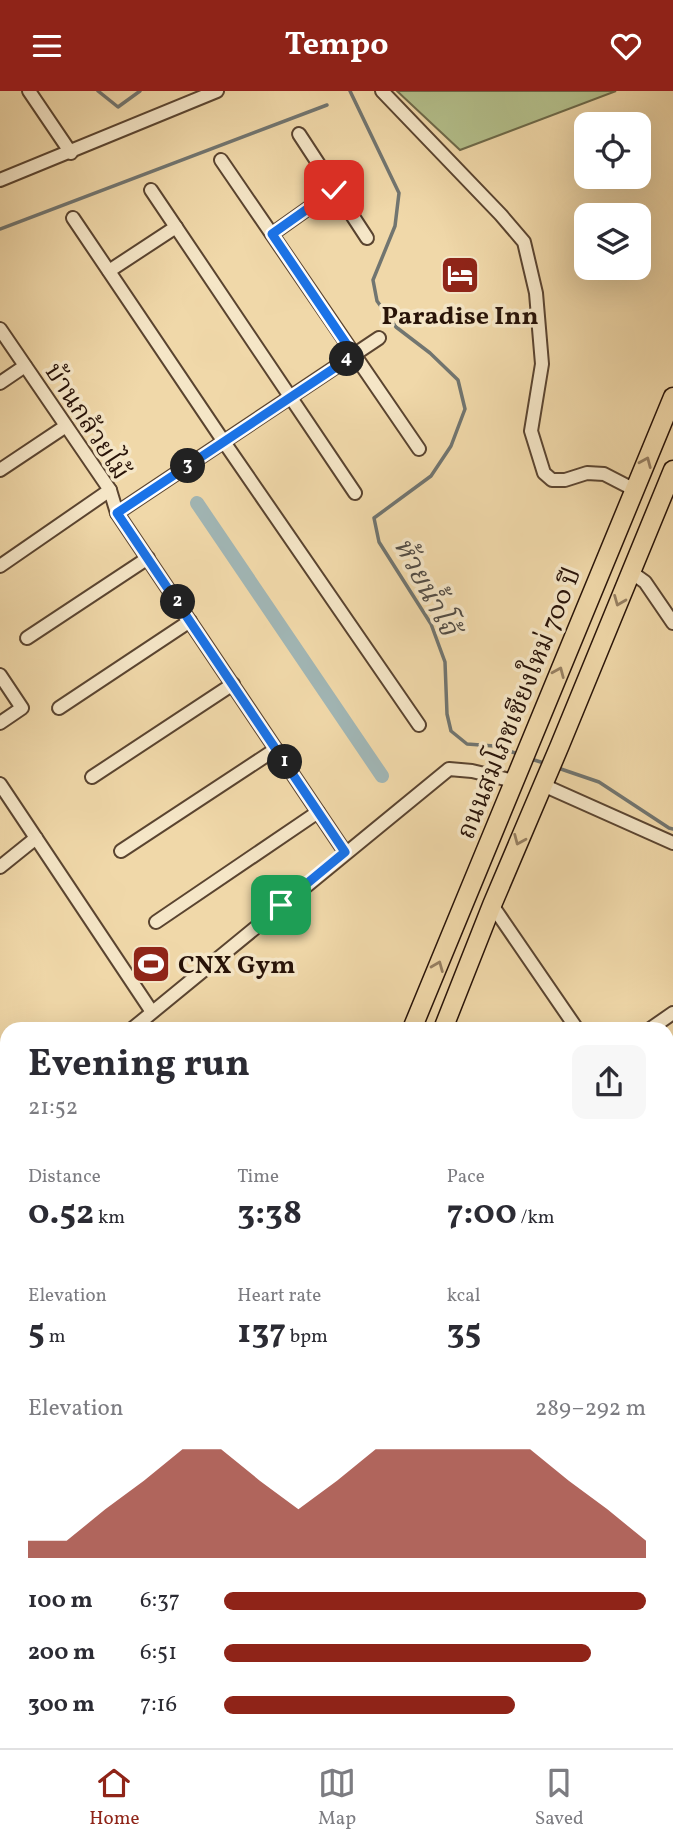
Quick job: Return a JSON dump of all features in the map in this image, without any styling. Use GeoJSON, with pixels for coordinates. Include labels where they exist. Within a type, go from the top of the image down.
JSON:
{"type":"FeatureCollection","features":[{"type":"Feature","properties":{"kind":"main road","name":"ถนนสมโภชเชียงใหม่ 700 ปี"},"geometry":{"type":"LineString","coordinates":[[415,1022],[673,397]]}},
{"type":"Feature","properties":{"kind":"main road","name":"ถนนสมโภชเชียงใหม่ 700 ปี"},"geometry":{"type":"LineString","coordinates":[[446,1022],[673,470]]}},
{"type":"Feature","properties":{"kind":"street"},"geometry":{"type":"LineString","coordinates":[[29,91],[71,153]]}},
{"type":"Feature","properties":{"kind":"street"},"geometry":{"type":"LineString","coordinates":[[382,91],[501,215],[524,243],[536,293],[542,364],[531,431],[544,473],[552,480],[565,481],[587,473],[604,474],[635,490]]}},
{"type":"Feature","properties":{"kind":"street"},"geometry":{"type":"LineString","coordinates":[[0,180],[71,153],[213,92]]}},
{"type":"Feature","properties":{"kind":"street"},"geometry":{"type":"LineString","coordinates":[[299,134],[367,238]]}},
{"type":"Feature","properties":{"kind":"street"},"geometry":{"type":"LineString","coordinates":[[221,160],[419,449]]}},
{"type":"Feature","properties":{"kind":"street"},"geometry":{"type":"LineString","coordinates":[[151,190],[355,493]]}},
{"type":"Feature","properties":{"kind":"street"},"geometry":{"type":"LineString","coordinates":[[272,234],[334,190]]}},
{"type":"Feature","properties":{"kind":"street"},"geometry":{"type":"LineString","coordinates":[[73,218],[419,725]]}},
{"type":"Feature","properties":{"kind":"street"},"geometry":{"type":"LineString","coordinates":[[109,271],[176,227]]}},
{"type":"Feature","properties":{"kind":"street","name":"บ้านกล้วยไม้"},"geometry":{"type":"LineString","coordinates":[[0,329],[110,490],[117,513],[345,852]]}},
{"type":"Feature","properties":{"kind":"street"},"geometry":{"type":"LineString","coordinates":[[117,513],[379,338]]}},
{"type":"Feature","properties":{"kind":"street"},"geometry":{"type":"LineString","coordinates":[[0,383],[25,366]]}},
{"type":"Feature","properties":{"kind":"street"},"geometry":{"type":"LineString","coordinates":[[0,470],[66,426]]}},
{"type":"Feature","properties":{"kind":"street"},"geometry":{"type":"LineString","coordinates":[[0,566],[110,490]]}},
{"type":"Feature","properties":{"kind":"street"},"geometry":{"type":"LineString","coordinates":[[27,638],[148,558]]}},
{"type":"Feature","properties":{"kind":"street"},"geometry":{"type":"LineString","coordinates":[[631,572],[645,582],[673,624]]}},
{"type":"Feature","properties":{"kind":"street"},"geometry":{"type":"LineString","coordinates":[[60,708],[190,621]]}},
{"type":"Feature","properties":{"kind":"street"},"geometry":{"type":"LineString","coordinates":[[0,675],[22,708],[0,723]]}},
{"type":"Feature","properties":{"kind":"street"},"geometry":{"type":"LineString","coordinates":[[92,777],[233,684]]}},
{"type":"Feature","properties":{"kind":"street"},"geometry":{"type":"LineString","coordinates":[[121,851],[276,749]]}},
{"type":"Feature","properties":{"kind":"street"},"geometry":{"type":"LineString","coordinates":[[140,1022],[449,769],[514,781]]}},
{"type":"Feature","properties":{"kind":"street"},"geometry":{"type":"LineString","coordinates":[[545,781],[673,843]]}},
{"type":"Feature","properties":{"kind":"street"},"geometry":{"type":"LineString","coordinates":[[0,784],[152,1012]]}},
{"type":"Feature","properties":{"kind":"street"},"geometry":{"type":"LineString","coordinates":[[156,922],[318,812]]}},
{"type":"Feature","properties":{"kind":"street"},"geometry":{"type":"LineString","coordinates":[[0,867],[36,838]]}},
{"type":"Feature","properties":{"kind":"street"},"geometry":{"type":"LineString","coordinates":[[492,905],[572,1022]]}},
{"type":"Feature","properties":{"kind":"green space"},"geometry":{"type":"Polygon","coordinates":[[[397,91],[616,91],[460,150],[397,91]]]}},
{"type":"Feature","properties":{"kind":"waterway","name":"ห้วยน้ำโจ้"},"geometry":{"type":"LineString","coordinates":[[98,91],[118,107],[140,91]]}},
{"type":"Feature","properties":{"kind":"waterway","name":"ห้วยน้ำโจ้"},"geometry":{"type":"LineString","coordinates":[[350,91],[399,193],[395,226],[373,280],[377,301],[396,327],[430,353],[458,380],[465,409],[451,446],[431,476],[374,518],[379,542],[431,624],[445,662],[447,714],[451,731],[467,744],[494,746],[521,755]]}},
{"type":"Feature","properties":{"kind":"waterway"},"geometry":{"type":"LineString","coordinates":[[0,229],[327,105]]}},
{"type":"Feature","properties":{"kind":"waterway"},"geometry":{"type":"LineString","coordinates":[[197,503],[382,776]]}},
{"type":"Feature","properties":{"kind":"waterway","name":"ห้วยน้ำโจ้"},"geometry":{"type":"LineString","coordinates":[[531,759],[547,764]]}},
{"type":"Feature","properties":{"kind":"waterway","name":"ห้วยน้ำโจ้"},"geometry":{"type":"LineString","coordinates":[[558,768],[599,782],[673,829]]}},
{"type":"Feature","properties":{"kind":"place","name":"Paradise Inn"},"geometry":{"type":"Point","coordinates":[460,275]}},
{"type":"Feature","properties":{"kind":"place","name":"CNX Gym"},"geometry":{"type":"Point","coordinates":[151,964]}},
{"type":"Feature","properties":{"kind":"route"},"geometry":{"type":"LineString","coordinates":[[281,905],[345,852],[117,513],[354,355],[272,234],[334,190]]}}]}
